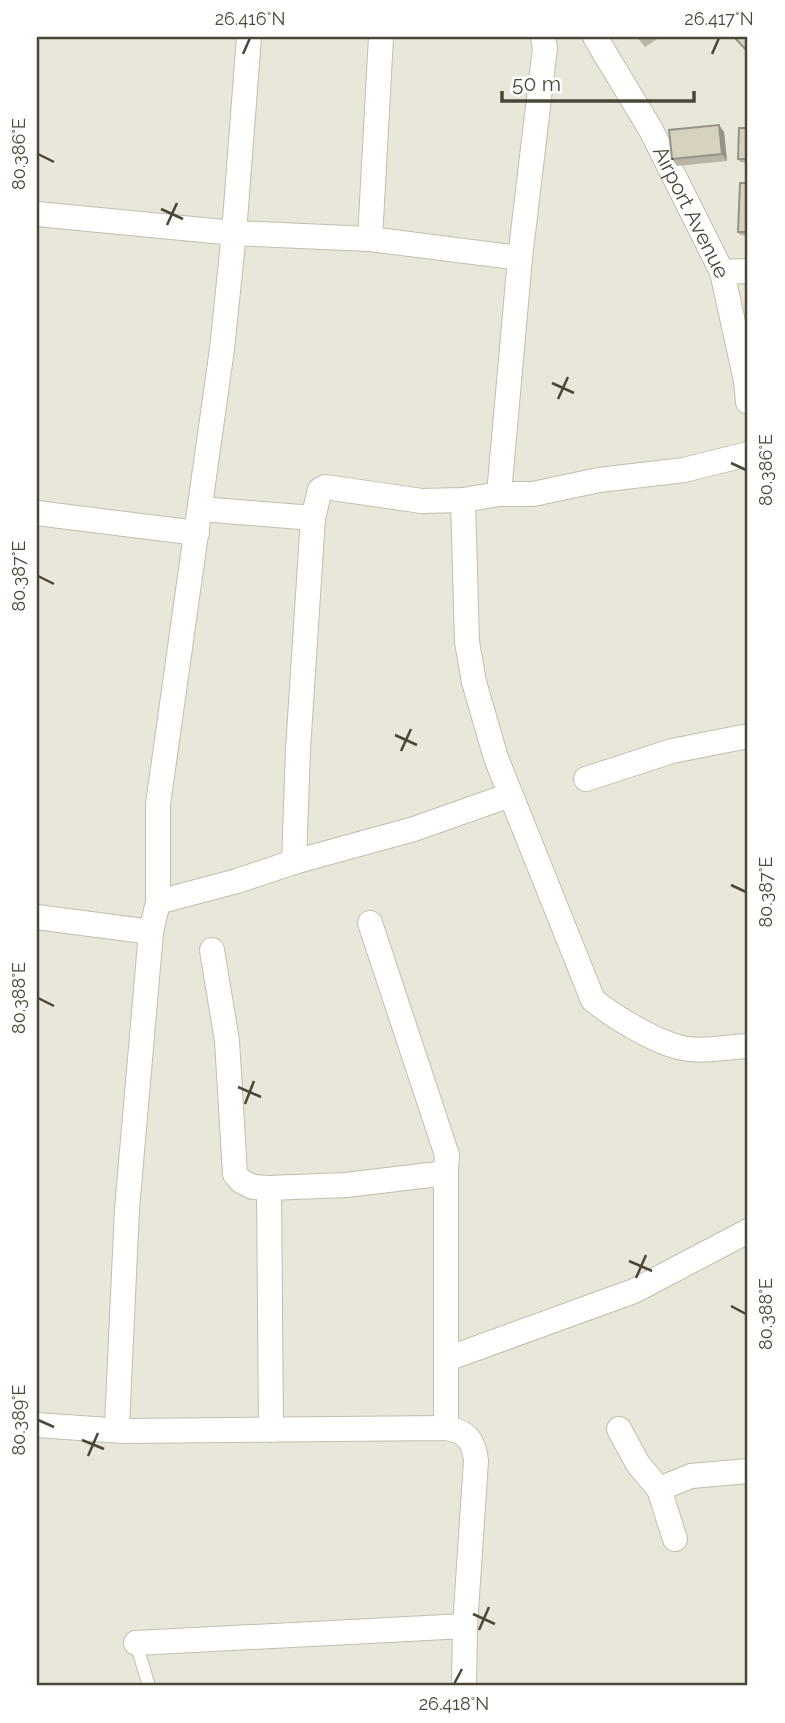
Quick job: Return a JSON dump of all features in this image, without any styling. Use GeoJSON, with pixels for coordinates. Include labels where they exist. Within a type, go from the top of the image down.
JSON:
{"type":"FeatureCollection","features":[{"type":"Feature","properties":{"kind":"street"},"geometry":{"type":"LineString","coordinates":[[123,1431],[117,1426],[117,1413],[127,1209],[151,932],[158,902],[158,804],[222,349],[249,37]]}},
{"type":"Feature","properties":{"kind":"street"},"geometry":{"type":"LineString","coordinates":[[370,239],[381,37]]}},
{"type":"Feature","properties":{"kind":"street"},"geometry":{"type":"LineString","coordinates":[[499,494],[520,258],[545,48],[543,37]]}},
{"type":"Feature","properties":{"kind":"street","name":"Airport Avenue"},"geometry":{"type":"LineString","coordinates":[[595,37],[651,130],[722,272],[746,381],[748,402]]}},
{"type":"Feature","properties":{"kind":"street"},"geometry":{"type":"LineString","coordinates":[[37,214],[234,233],[370,239],[520,258]]}},
{"type":"Feature","properties":{"kind":"street"},"geometry":{"type":"LineString","coordinates":[[722,272],[748,271]]}},
{"type":"Feature","properties":{"kind":"street"},"geometry":{"type":"LineString","coordinates":[[294,862],[298,749],[313,518],[320,490],[325,487],[422,501],[463,500],[499,494],[533,494],[599,480],[684,470],[748,454]]}},
{"type":"Feature","properties":{"kind":"street"},"geometry":{"type":"LineString","coordinates":[[463,500],[467,642],[484,721],[510,794],[593,1000],[612,1015],[679,1047],[703,1049],[748,1045]]}},
{"type":"Feature","properties":{"kind":"street"},"geometry":{"type":"LineString","coordinates":[[201,509],[313,518]]}},
{"type":"Feature","properties":{"kind":"street"},"geometry":{"type":"LineString","coordinates":[[37,513],[197,533]]}},
{"type":"Feature","properties":{"kind":"street"},"geometry":{"type":"LineString","coordinates":[[586,779],[672,751],[748,736]]}},
{"type":"Feature","properties":{"kind":"street"},"geometry":{"type":"LineString","coordinates":[[158,902],[414,830],[510,794]]}},
{"type":"Feature","properties":{"kind":"street"},"geometry":{"type":"LineString","coordinates":[[37,917],[151,932]]}},
{"type":"Feature","properties":{"kind":"street"},"geometry":{"type":"LineString","coordinates":[[370,923],[447,1155],[446,1428]]}},
{"type":"Feature","properties":{"kind":"street"},"geometry":{"type":"LineString","coordinates":[[212,950],[228,1041],[236,1174],[241,1181],[253,1187],[269,1188],[346,1185],[438,1174],[446,1169]]}},
{"type":"Feature","properties":{"kind":"street"},"geometry":{"type":"LineString","coordinates":[[269,1188],[271,1430]]}},
{"type":"Feature","properties":{"kind":"street"},"geometry":{"type":"LineString","coordinates":[[447,1359],[634,1291],[748,1231]]}},
{"type":"Feature","properties":{"kind":"street"},"geometry":{"type":"LineString","coordinates":[[37,1424],[123,1431],[457,1429],[470,1437],[475,1447],[476,1461],[465,1626],[464,1686]]}},
{"type":"Feature","properties":{"kind":"street"},"geometry":{"type":"LineString","coordinates":[[619,1429],[638,1464],[659,1489],[675,1539]]}},
{"type":"Feature","properties":{"kind":"street"},"geometry":{"type":"LineString","coordinates":[[659,1489],[691,1476],[748,1471]]}},
{"type":"Feature","properties":{"kind":"street"},"geometry":{"type":"LineString","coordinates":[[136,1643],[465,1626]]}},
{"type":"Feature","properties":{"kind":"lane"},"geometry":{"type":"LineString","coordinates":[[136,1643],[149,1686]]}},
{"type":"Feature","properties":{"kind":"shaded area"},"geometry":{"type":"Polygon","coordinates":[[[37,37],[748,37],[748,1686],[37,1686],[37,37]]]}},
{"type":"Feature","properties":{"kind":"building"},"geometry":{"type":"Polygon","coordinates":[[[734,37],[748,37],[748,52],[734,37]]]}},
{"type":"Feature","properties":{"kind":"building"},"geometry":{"type":"Polygon","coordinates":[[[719,125],[722,154],[672,159],[669,130],[719,125]]]}},
{"type":"Feature","properties":{"kind":"building"},"geometry":{"type":"Polygon","coordinates":[[[739,128],[748,128],[748,159],[738,159],[739,128]]]}},
{"type":"Feature","properties":{"kind":"building"},"geometry":{"type":"Polygon","coordinates":[[[740,183],[748,183],[748,232],[738,232],[740,183]]]}}]}
